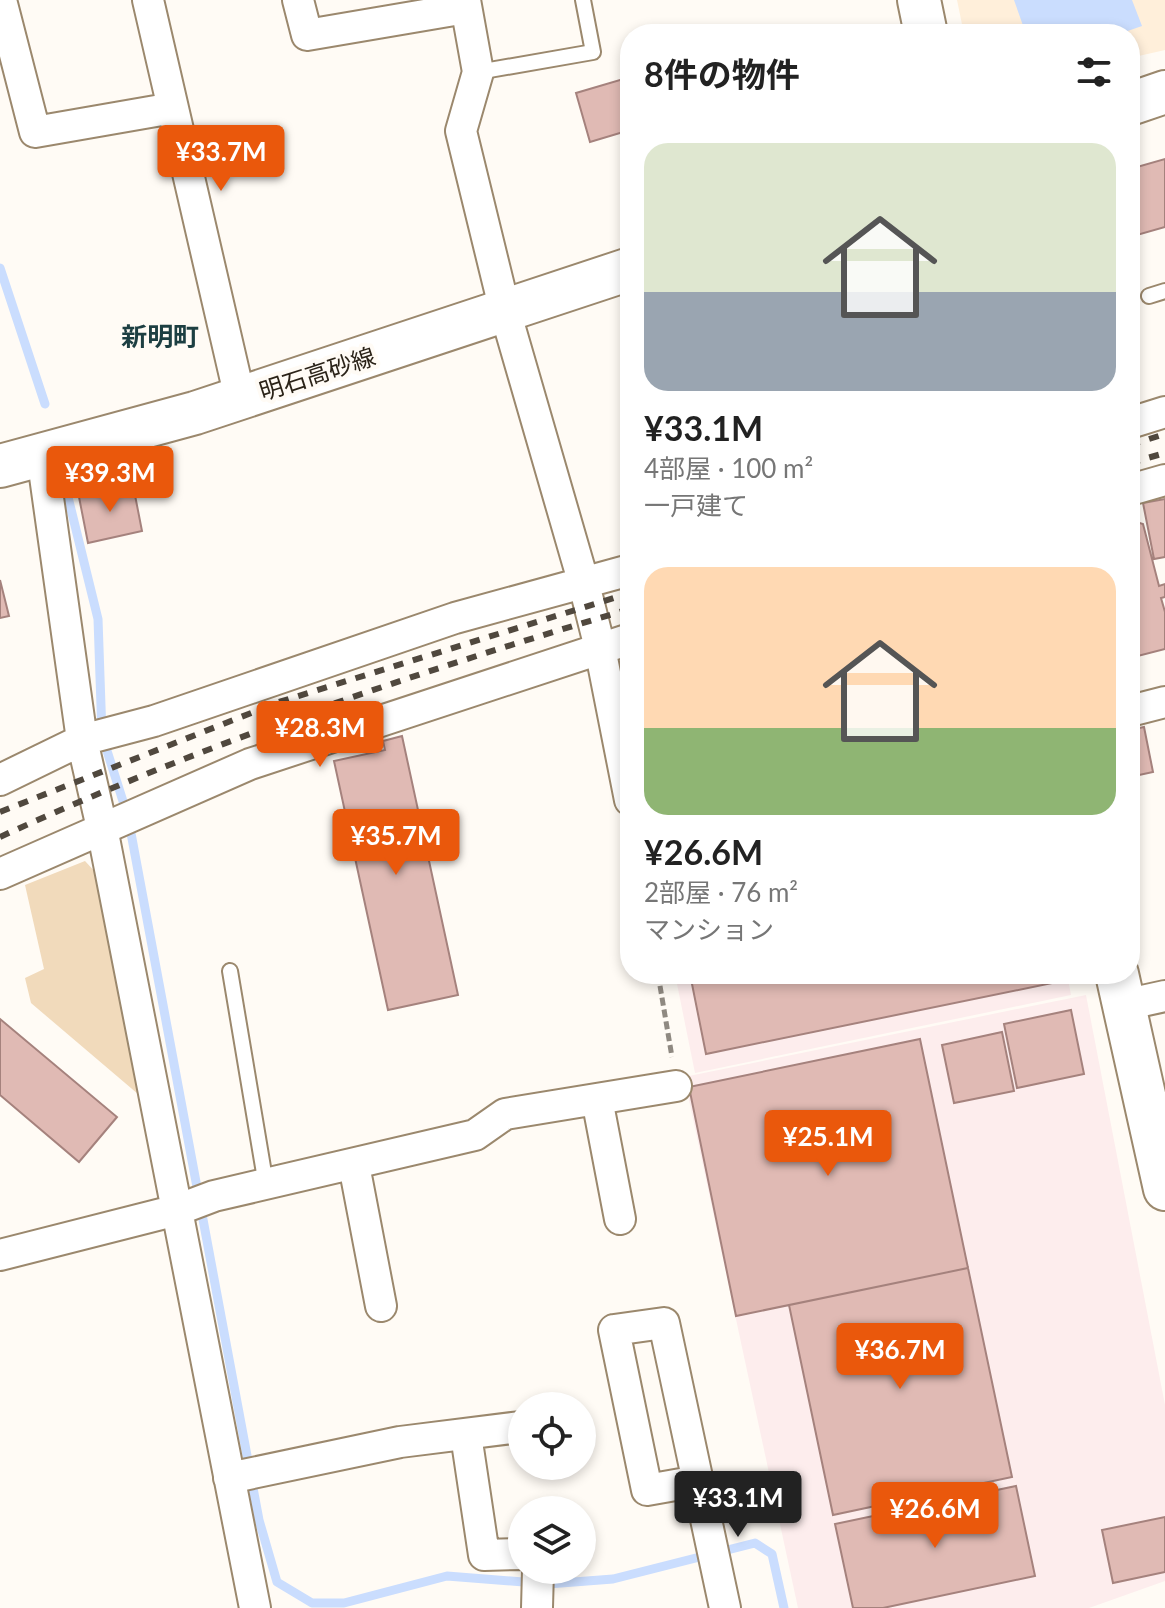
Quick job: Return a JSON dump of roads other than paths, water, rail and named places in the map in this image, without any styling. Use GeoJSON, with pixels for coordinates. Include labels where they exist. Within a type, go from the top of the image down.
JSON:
{"type":"FeatureCollection","features":[{"type":"Feature","properties":{"kind":"main road"},"geometry":{"type":"LineString","coordinates":[[919,0],[924,24]]}},
{"type":"Feature","properties":{"kind":"main road"},"geometry":{"type":"LineString","coordinates":[[1140,101],[1165,92]]}},
{"type":"Feature","properties":{"kind":"main road","name":"明石高砂線"},"geometry":{"type":"LineString","coordinates":[[0,466],[240,398],[620,272]]}},
{"type":"Feature","properties":{"kind":"main road"},"geometry":{"type":"LineString","coordinates":[[1121,989],[1165,1189]]}},
{"type":"Feature","properties":{"kind":"street"},"geometry":{"type":"LineString","coordinates":[[1,0],[35,132],[173,108]]}},
{"type":"Feature","properties":{"kind":"street"},"geometry":{"type":"LineString","coordinates":[[148,0],[240,398]]}},
{"type":"Feature","properties":{"kind":"street"},"geometry":{"type":"LineString","coordinates":[[298,0],[307,35],[465,4],[478,72],[461,131],[505,311],[584,584],[620,749]]}},
{"type":"Feature","properties":{"kind":"street"},"geometry":{"type":"LineString","coordinates":[[1140,420],[1165,412]]}},
{"type":"Feature","properties":{"kind":"street"},"geometry":{"type":"LineString","coordinates":[[42,455],[82,740],[102,828],[255,1608]]}},
{"type":"Feature","properties":{"kind":"street"},"geometry":{"type":"LineString","coordinates":[[1140,487],[1165,480]]}},
{"type":"Feature","properties":{"kind":"street"},"geometry":{"type":"LineString","coordinates":[[0,780],[82,740],[154,721],[455,618],[620,573]]}},
{"type":"Feature","properties":{"kind":"street"},"geometry":{"type":"LineString","coordinates":[[0,874],[250,764],[620,642]]}},
{"type":"Feature","properties":{"kind":"street"},"geometry":{"type":"LineString","coordinates":[[1140,708],[1165,702]]}},
{"type":"Feature","properties":{"kind":"street"},"geometry":{"type":"LineString","coordinates":[[1121,989],[1165,996]]}},
{"type":"Feature","properties":{"kind":"street"},"geometry":{"type":"LineString","coordinates":[[0,1255],[177,1210],[214,1196],[475,1135],[505,1114],[676,1086]]}},
{"type":"Feature","properties":{"kind":"street"},"geometry":{"type":"LineString","coordinates":[[597,1099],[620,1219]]}},
{"type":"Feature","properties":{"kind":"street"},"geometry":{"type":"LineString","coordinates":[[354,1165],[381,1306]]}},
{"type":"Feature","properties":{"kind":"street"},"geometry":{"type":"LineString","coordinates":[[698,1481],[647,1490],[614,1330],[664,1323],[698,1481],[725,1608]]}},
{"type":"Feature","properties":{"kind":"street"},"geometry":{"type":"LineString","coordinates":[[229,1478],[400,1442],[508,1429]]}},
{"type":"Feature","properties":{"kind":"street"},"geometry":{"type":"LineString","coordinates":[[466,1435],[484,1555],[508,1554]]}},
{"type":"Feature","properties":{"kind":"street"},"geometry":{"type":"LineString","coordinates":[[536,1604],[537,1584]]}},
{"type":"Feature","properties":{"kind":"lane"},"geometry":{"type":"LineString","coordinates":[[478,72],[593,52],[583,0]]}},
{"type":"Feature","properties":{"kind":"lane"},"geometry":{"type":"LineString","coordinates":[[1149,296],[1165,291]]}},
{"type":"Feature","properties":{"kind":"lane"},"geometry":{"type":"LineString","coordinates":[[230,971],[266,1185]]}},
{"type":"Feature","properties":{"kind":"water"},"geometry":{"type":"Polygon","coordinates":[[[1014,0],[1132,0],[1142,26],[1140,24],[1022,24],[1014,0]]]}},
{"type":"Feature","properties":{"kind":"waterway"},"geometry":{"type":"LineString","coordinates":[[0,268],[45,404]]}},
{"type":"Feature","properties":{"kind":"waterway"},"geometry":{"type":"LineString","coordinates":[[67,493],[98,619],[102,735],[128,817],[259,1520],[277,1582],[312,1603],[344,1603],[447,1576],[548,1584],[613,1579],[755,1543],[772,1554],[784,1608]]}},
{"type":"Feature","properties":{"kind":"railway"},"geometry":{"type":"LineString","coordinates":[[1140,442],[1165,434]]}},
{"type":"Feature","properties":{"kind":"railway"},"geometry":{"type":"LineString","coordinates":[[1140,460],[1165,453]]}},
{"type":"Feature","properties":{"kind":"railway"},"geometry":{"type":"LineString","coordinates":[[0,812],[279,702],[620,596]]}},
{"type":"Feature","properties":{"kind":"railway"},"geometry":{"type":"LineString","coordinates":[[0,837],[154,771],[311,712],[470,658],[620,612]]}},
{"type":"Feature","properties":{"kind":"district","name":"新明町"},"geometry":{"type":"Point","coordinates":[160,336]}}]}
